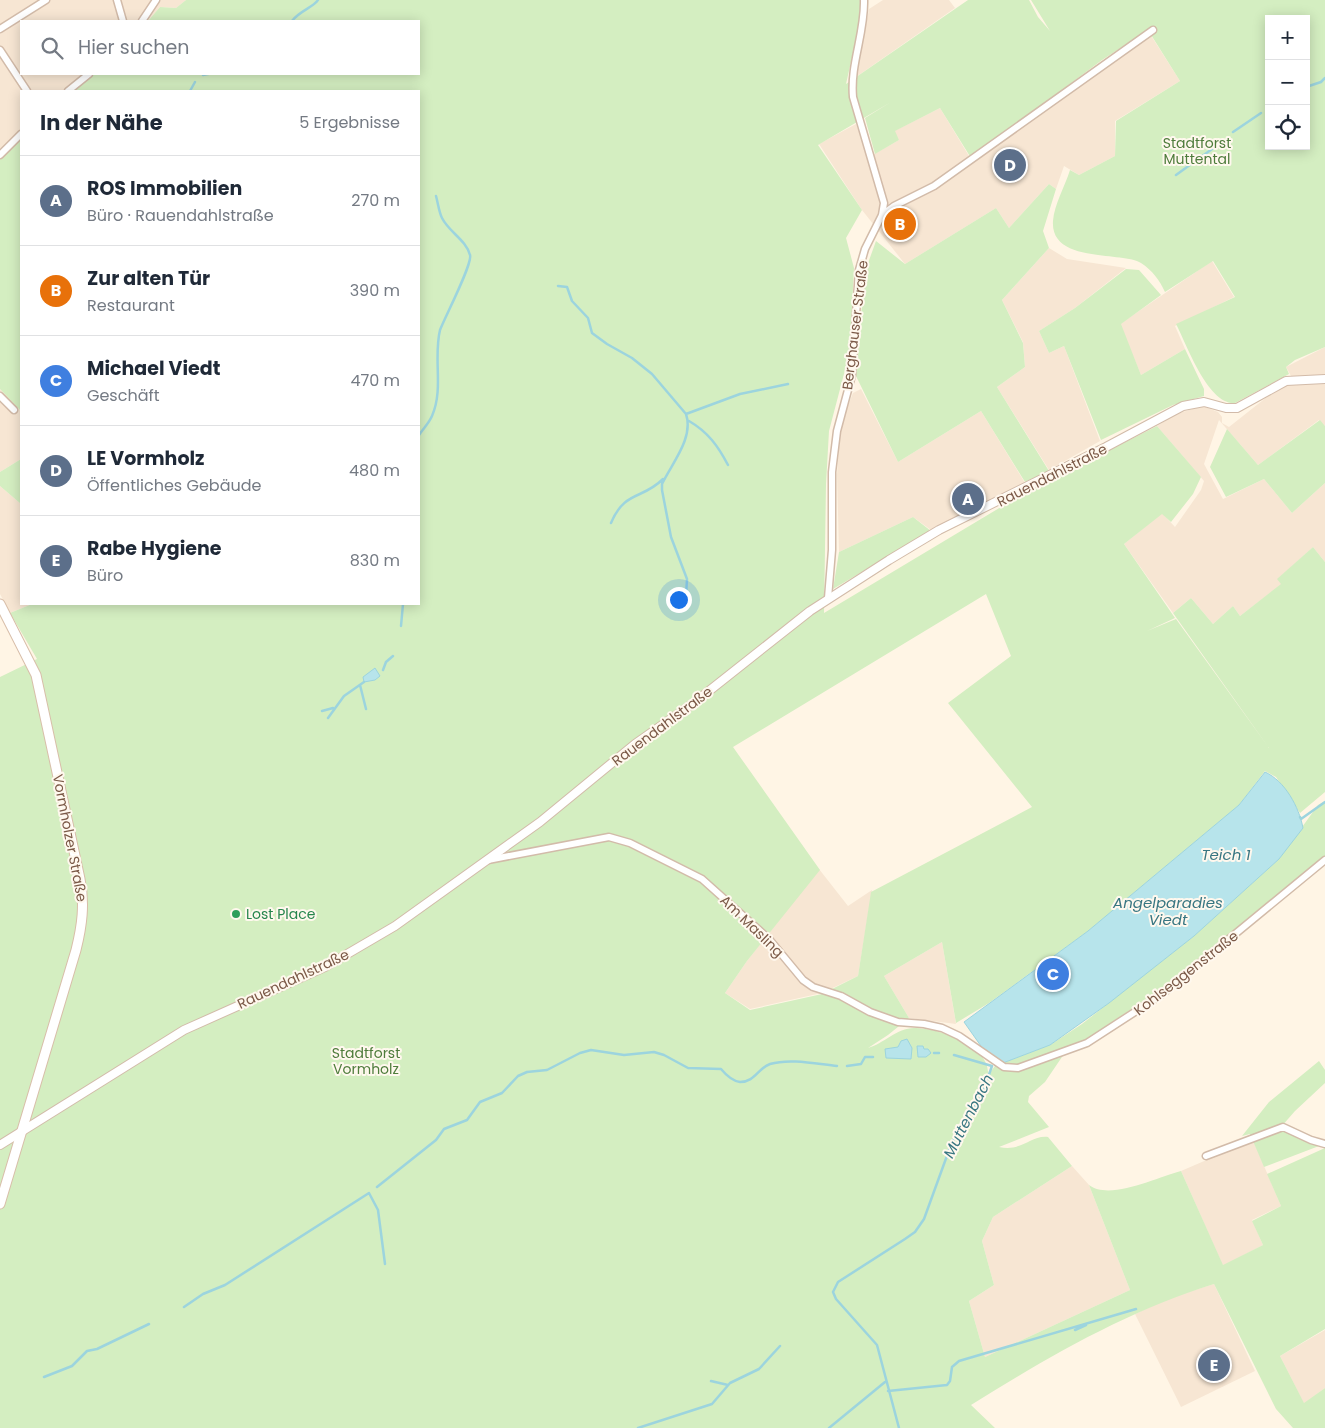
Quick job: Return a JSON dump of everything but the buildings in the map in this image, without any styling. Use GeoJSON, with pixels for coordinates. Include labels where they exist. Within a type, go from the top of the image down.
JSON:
{"type":"FeatureCollection","features":[{"type":"Feature","properties":{"kind":"main road","name":"Vormholzer Straße"},"geometry":{"type":"LineString","coordinates":[[0,604],[31,664],[42,697],[83,893],[82,925],[76,950],[0,1204]]}},
{"type":"Feature","properties":{"kind":"street"},"geometry":{"type":"LineString","coordinates":[[0,29],[46,0]]}},
{"type":"Feature","properties":{"kind":"street"},"geometry":{"type":"LineString","coordinates":[[118,0],[123,20]]}},
{"type":"Feature","properties":{"kind":"street"},"geometry":{"type":"LineString","coordinates":[[143,20],[156,0]]}},
{"type":"Feature","properties":{"kind":"street","name":"Berghauser Straße"},"geometry":{"type":"LineString","coordinates":[[828,598],[832,550],[832,472],[837,431],[852,374],[860,270],[865,249],[882,215],[884,203],[853,97],[852,80],[863,30],[864,0]]}},
{"type":"Feature","properties":{"kind":"street"},"geometry":{"type":"LineString","coordinates":[[882,215],[894,206],[934,186],[1153,30]]}},
{"type":"Feature","properties":{"kind":"street"},"geometry":{"type":"LineString","coordinates":[[0,50],[20,76],[27,90]]}},
{"type":"Feature","properties":{"kind":"street"},"geometry":{"type":"LineString","coordinates":[[69,90],[88,75]]}},
{"type":"Feature","properties":{"kind":"street"},"geometry":{"type":"LineString","coordinates":[[0,155],[20,135]]}},
{"type":"Feature","properties":{"kind":"street","name":"Rauendahlstraße"},"geometry":{"type":"LineString","coordinates":[[0,1145],[20,1135],[60,1106],[184,1030],[325,967],[395,926],[484,860],[540,822],[635,744],[695,702],[828,598],[939,530],[1098,452],[1183,406],[1204,402],[1226,408],[1237,408],[1286,380],[1325,379]]}},
{"type":"Feature","properties":{"kind":"street"},"geometry":{"type":"LineString","coordinates":[[0,396],[14,410]]}},
{"type":"Feature","properties":{"kind":"street","name":"Am Masling"},"geometry":{"type":"LineString","coordinates":[[484,860],[609,837],[630,843],[702,879],[769,939],[803,980],[813,988],[841,996],[870,1012],[898,1022],[924,1024],[942,1028],[959,1036],[1004,1067]]}},
{"type":"Feature","properties":{"kind":"street","name":"Kohlseggenstraße"},"geometry":{"type":"LineString","coordinates":[[1004,1067],[1018,1068],[1087,1043],[1132,1015],[1161,995],[1325,860]]}},
{"type":"Feature","properties":{"kind":"street"},"geometry":{"type":"LineString","coordinates":[[1206,1156],[1283,1127],[1311,1140],[1325,1144]]}},
{"type":"Feature","properties":{"kind":"shaded area"},"geometry":{"type":"Polygon","coordinates":[[[0,0],[186,0],[176,8],[160,7],[149,20],[20,20],[20,75],[93,75],[75,90],[20,90],[20,139],[0,159],[0,0]]]}},
{"type":"Feature","properties":{"kind":"shaded area"},"geometry":{"type":"Polygon","coordinates":[[[883,0],[949,0],[955,8],[856,77],[869,9],[883,0]]]}},
{"type":"Feature","properties":{"kind":"shaded area"},"geometry":{"type":"Polygon","coordinates":[[[1150,34],[1180,81],[1115,121],[1115,156],[1079,175],[1064,166],[1056,189],[1049,184],[1009,228],[996,208],[905,264],[862,210],[819,144],[856,124],[869,157],[899,140],[894,131],[940,108],[972,161],[1150,34]]]}},
{"type":"Feature","properties":{"kind":"shaded area"},"geometry":{"type":"Polygon","coordinates":[[[1049,248],[1067,259],[1126,268],[1075,308],[1039,331],[1049,353],[1064,346],[1100,441],[1049,470],[997,387],[1025,367],[1023,342],[1002,300],[1049,248]]]}},
{"type":"Feature","properties":{"kind":"shaded area"},"geometry":{"type":"Polygon","coordinates":[[[1212,261],[1234,297],[1175,326],[1185,349],[1141,375],[1120,324],[1212,261]]]}},
{"type":"Feature","properties":{"kind":"shaded area"},"geometry":{"type":"Polygon","coordinates":[[[1325,347],[1325,426],[1319,420],[1258,465],[1219,420],[1204,464],[1223,499],[1264,479],[1292,513],[1325,483],[1325,562],[1313,547],[1278,579],[1282,584],[1240,616],[1233,606],[1213,624],[1191,598],[1173,613],[1124,544],[1162,513],[1175,527],[1201,490],[1204,481],[1157,426],[1176,414],[1203,406],[1218,412],[1222,417],[1222,423],[1229,427],[1281,386],[1295,383],[1286,367],[1325,347]]]}},
{"type":"Feature","properties":{"kind":"shaded area"},"geometry":{"type":"Polygon","coordinates":[[[0,389],[20,410],[20,460],[0,472],[0,389]]]}},
{"type":"Feature","properties":{"kind":"shaded area"},"geometry":{"type":"Polygon","coordinates":[[[861,389],[898,462],[981,411],[1025,483],[931,530],[913,517],[839,552],[837,474],[841,423],[853,393],[861,389]]]}},
{"type":"Feature","properties":{"kind":"shaded area"},"geometry":{"type":"Polygon","coordinates":[[[0,486],[20,503],[20,605],[30,605],[10,613],[0,594],[0,486]]]}},
{"type":"Feature","properties":{"kind":"shaded area"},"geometry":{"type":"Polygon","coordinates":[[[819,869],[848,906],[872,890],[858,976],[822,993],[750,1009],[725,993],[747,961],[819,869]]]}},
{"type":"Feature","properties":{"kind":"shaded area"},"geometry":{"type":"Polygon","coordinates":[[[942,942],[956,1024],[909,1018],[884,976],[942,942]]]}},
{"type":"Feature","properties":{"kind":"shaded area"},"geometry":{"type":"Polygon","coordinates":[[[1253,1140],[1281,1206],[1252,1220],[1263,1245],[1223,1266],[1181,1171],[1253,1140]]]}},
{"type":"Feature","properties":{"kind":"shaded area"},"geometry":{"type":"Polygon","coordinates":[[[1072,1166],[1089,1185],[1130,1290],[985,1357],[969,1301],[994,1285],[982,1241],[993,1217],[1072,1166]]]}},
{"type":"Feature","properties":{"kind":"shaded area"},"geometry":{"type":"Polygon","coordinates":[[[1214,1284],[1255,1371],[1181,1407],[1135,1314],[1169,1298],[1214,1284]]]}},
{"type":"Feature","properties":{"kind":"shaded area"},"geometry":{"type":"Polygon","coordinates":[[[1325,1330],[1325,1388],[1304,1404],[1280,1356],[1325,1330]]]}},
{"type":"Feature","properties":{"kind":"green space","name":"Stadtforst Vormholz"},"geometry":{"type":"Polygon","coordinates":[[[186,0],[860,0],[861,17],[846,84],[968,0],[1029,0],[1038,17],[1050,31],[1031,0],[1325,0],[1325,347],[1295,360],[1286,367],[1289,374],[1235,403],[1225,401],[1207,384],[1192,359],[1176,324],[1235,297],[1213,261],[1165,292],[1155,276],[1141,263],[1075,250],[1063,244],[1055,235],[1054,215],[1070,170],[1079,175],[1115,156],[1116,121],[1180,81],[1148,30],[1102,60],[971,158],[940,108],[895,131],[899,140],[875,154],[865,118],[891,102],[818,145],[862,210],[846,238],[854,268],[850,351],[829,431],[826,484],[824,613],[1021,495],[1157,426],[1201,477],[1193,494],[1171,522],[1162,514],[1124,544],[1175,618],[1147,631],[1176,619],[1269,748],[1173,613],[1191,598],[1213,624],[1233,606],[1240,616],[1281,584],[1277,579],[1313,547],[1325,562],[1325,792],[1300,813],[1276,777],[1265,771],[1239,805],[1088,931],[989,1003],[956,1023],[942,942],[884,976],[909,1018],[868,1048],[896,1033],[908,1029],[937,1031],[972,1047],[981,1055],[987,1065],[988,1075],[995,1066],[1050,1045],[1082,1024],[1194,936],[1279,859],[1318,805],[1325,801],[1325,856],[1178,978],[1064,1054],[1045,1082],[1029,1096],[1028,1102],[1049,1127],[999,1147],[1020,1146],[1036,1138],[1048,1137],[1072,1166],[993,1217],[982,1241],[994,1285],[969,1301],[985,1357],[1130,1290],[1089,1185],[1098,1189],[1121,1189],[1181,1171],[1223,1265],[1263,1245],[1252,1221],[1281,1206],[1267,1174],[1325,1148],[1325,1329],[1280,1356],[1304,1403],[1325,1388],[1325,1428],[1293,1428],[1276,1409],[1214,1284],[1119,1321],[1029,1370],[971,1405],[995,1428],[0,1428],[0,677],[37,659],[10,613],[30,605],[420,605],[420,90],[75,90],[93,75],[420,75],[420,20],[149,20],[160,7],[176,8],[186,0]],[[986,594],[733,747],[820,870],[747,961],[725,993],[750,1010],[822,994],[858,976],[871,892],[1032,807],[948,703],[1011,656],[986,594]]]}},
{"type":"Feature","properties":{"kind":"green space"},"geometry":{"type":"Polygon","coordinates":[[[20,139],[20,410],[0,389],[0,159],[20,139]]]}},
{"type":"Feature","properties":{"kind":"green space"},"geometry":{"type":"Polygon","coordinates":[[[1049,184],[1056,189],[1043,231],[1049,248],[1002,300],[1023,343],[1025,367],[997,387],[1049,471],[1025,482],[981,411],[898,462],[856,376],[867,266],[876,241],[905,264],[996,208],[1009,228],[1049,184]]]}},
{"type":"Feature","properties":{"kind":"green space"},"geometry":{"type":"Polygon","coordinates":[[[1126,269],[1139,270],[1161,295],[1121,324],[1141,375],[1185,349],[1204,389],[1204,396],[1173,405],[1101,440],[1064,346],[1049,353],[1039,331],[1075,308],[1126,269]]]}},
{"type":"Feature","properties":{"kind":"green space"},"geometry":{"type":"Polygon","coordinates":[[[1320,420],[1325,426],[1325,483],[1292,513],[1264,479],[1226,497],[1210,467],[1227,429],[1258,465],[1320,420]]]}},
{"type":"Feature","properties":{"kind":"green space"},"geometry":{"type":"Polygon","coordinates":[[[20,460],[20,503],[0,486],[0,472],[20,460]]]}},
{"type":"Feature","properties":{"kind":"green space"},"geometry":{"type":"Polygon","coordinates":[[[913,517],[931,531],[833,589],[839,552],[913,517]]]}},
{"type":"Feature","properties":{"kind":"green space"},"geometry":{"type":"Polygon","coordinates":[[[1319,1061],[1325,1070],[1325,1083],[1281,1127],[1319,1146],[1264,1167],[1250,1134],[1242,1136],[1269,1102],[1319,1061]]]}},
{"type":"Feature","properties":{"kind":"water"},"geometry":{"type":"Polygon","coordinates":[[[375,668],[380,676],[375,680],[364,682],[363,677],[375,668]]]}},
{"type":"Feature","properties":{"kind":"water","name":"Angelparadies Viedt"},"geometry":{"type":"Polygon","coordinates":[[[1265,772],[1285,788],[1294,803],[1303,828],[1279,859],[1194,936],[1109,1003],[1050,1045],[995,1066],[964,1022],[1088,931],[1239,805],[1265,772]]]}},
{"type":"Feature","properties":{"kind":"water"},"geometry":{"type":"Polygon","coordinates":[[[907,1039],[912,1048],[911,1059],[886,1058],[885,1049],[898,1047],[901,1041],[907,1039]]]}},
{"type":"Feature","properties":{"kind":"water"},"geometry":{"type":"Polygon","coordinates":[[[917,1046],[923,1046],[924,1049],[928,1049],[931,1053],[926,1057],[918,1057],[917,1046]]]}},
{"type":"Feature","properties":{"kind":"waterway"},"geometry":{"type":"LineString","coordinates":[[293,20],[318,0]]}},
{"type":"Feature","properties":{"kind":"waterway"},"geometry":{"type":"LineString","coordinates":[[1310,86],[1321,82],[1325,78]]}},
{"type":"Feature","properties":{"kind":"waterway"},"geometry":{"type":"LineString","coordinates":[[191,90],[195,82]]}},
{"type":"Feature","properties":{"kind":"waterway"},"geometry":{"type":"LineString","coordinates":[[1233,132],[1261,113]]}},
{"type":"Feature","properties":{"kind":"waterway"},"geometry":{"type":"LineString","coordinates":[[1176,175],[1219,144]]}},
{"type":"Feature","properties":{"kind":"waterway"},"geometry":{"type":"LineString","coordinates":[[420,434],[431,419],[436,405],[438,384],[437,352],[440,330],[470,260],[470,255],[465,245],[442,218],[436,196]]}},
{"type":"Feature","properties":{"kind":"waterway"},"geometry":{"type":"LineString","coordinates":[[558,286],[567,287],[572,301],[588,318],[592,333],[632,358],[652,374],[686,414],[688,423],[685,441],[662,484],[671,537],[687,579],[686,596]]}},
{"type":"Feature","properties":{"kind":"waterway"},"geometry":{"type":"LineString","coordinates":[[686,414],[740,394],[788,384]]}},
{"type":"Feature","properties":{"kind":"waterway"},"geometry":{"type":"LineString","coordinates":[[689,421],[712,440],[728,465]]}},
{"type":"Feature","properties":{"kind":"waterway"},"geometry":{"type":"LineString","coordinates":[[611,523],[622,505],[634,496],[655,486],[663,479]]}},
{"type":"Feature","properties":{"kind":"waterway"},"geometry":{"type":"LineString","coordinates":[[401,626],[403,605]]}},
{"type":"Feature","properties":{"kind":"waterway"},"geometry":{"type":"LineString","coordinates":[[383,670],[386,662],[393,656]]}},
{"type":"Feature","properties":{"kind":"waterway"},"geometry":{"type":"LineString","coordinates":[[328,718],[344,696],[364,682]]}},
{"type":"Feature","properties":{"kind":"waterway"},"geometry":{"type":"LineString","coordinates":[[360,685],[366,709]]}},
{"type":"Feature","properties":{"kind":"waterway"},"geometry":{"type":"LineString","coordinates":[[322,711],[333,708]]}},
{"type":"Feature","properties":{"kind":"waterway","name":"Muttenbach"},"geometry":{"type":"LineString","coordinates":[[1300,817],[1301,819],[1325,802]]}},
{"type":"Feature","properties":{"kind":"waterway"},"geometry":{"type":"LineString","coordinates":[[377,1187],[436,1140],[444,1129],[467,1120],[480,1102],[502,1093],[518,1076],[527,1072],[547,1070],[580,1053],[591,1050],[624,1055],[654,1052],[664,1055],[688,1068],[721,1069],[732,1079],[740,1082],[749,1080],[762,1068],[778,1062],[804,1062],[837,1066]]}},
{"type":"Feature","properties":{"kind":"waterway"},"geometry":{"type":"LineString","coordinates":[[934,1053],[939,1053]]}},
{"type":"Feature","properties":{"kind":"waterway","name":"Muttenbach"},"geometry":{"type":"LineString","coordinates":[[899,1428],[877,1345],[836,1299],[833,1292],[838,1282],[915,1232],[924,1219],[952,1142],[981,1097],[992,1066],[954,1055]]}},
{"type":"Feature","properties":{"kind":"waterway"},"geometry":{"type":"LineString","coordinates":[[847,1066],[861,1064],[865,1057],[873,1057]]}},
{"type":"Feature","properties":{"kind":"waterway"},"geometry":{"type":"LineString","coordinates":[[184,1307],[203,1294],[225,1285],[369,1193],[378,1210],[385,1264]]}},
{"type":"Feature","properties":{"kind":"waterway"},"geometry":{"type":"LineString","coordinates":[[888,1391],[947,1385],[950,1381],[952,1367],[959,1361],[1136,1309]]}},
{"type":"Feature","properties":{"kind":"waterway"},"geometry":{"type":"LineString","coordinates":[[44,1377],[72,1366],[87,1351],[97,1349],[149,1324]]}},
{"type":"Feature","properties":{"kind":"waterway"},"geometry":{"type":"LineString","coordinates":[[1075,1330],[1086,1325]]}},
{"type":"Feature","properties":{"kind":"waterway"},"geometry":{"type":"LineString","coordinates":[[638,1428],[712,1404],[730,1383],[759,1369],[780,1346]]}},
{"type":"Feature","properties":{"kind":"waterway"},"geometry":{"type":"LineString","coordinates":[[711,1381],[728,1385]]}},
{"type":"Feature","properties":{"kind":"waterway"},"geometry":{"type":"LineString","coordinates":[[829,1428],[885,1382]]}},
{"type":"Feature","properties":{"kind":"place","name":"LE Vormholz"},"geometry":{"type":"Point","coordinates":[1010,165]}},
{"type":"Feature","properties":{"kind":"place","name":"Zur alten Tür"},"geometry":{"type":"Point","coordinates":[900,224]}},
{"type":"Feature","properties":{"kind":"place","name":"ROS Immobilien"},"geometry":{"type":"Point","coordinates":[968,499]}},
{"type":"Feature","properties":{"kind":"place","name":"Lost Place"},"geometry":{"type":"Point","coordinates":[236,914]}},
{"type":"Feature","properties":{"kind":"place","name":"Michael Viedt"},"geometry":{"type":"Point","coordinates":[1053,974]}},
{"type":"Feature","properties":{"kind":"place","name":"Rabe Hygiene"},"geometry":{"type":"Point","coordinates":[1214,1365]}},
{"type":"Feature","properties":{"kind":"park label","name":"Stadtforst Muttental"},"geometry":{"type":"Point","coordinates":[1197,152]}},
{"type":"Feature","properties":{"kind":"water label","name":"Teich 1"},"geometry":{"type":"Point","coordinates":[1226,854]}}]}
